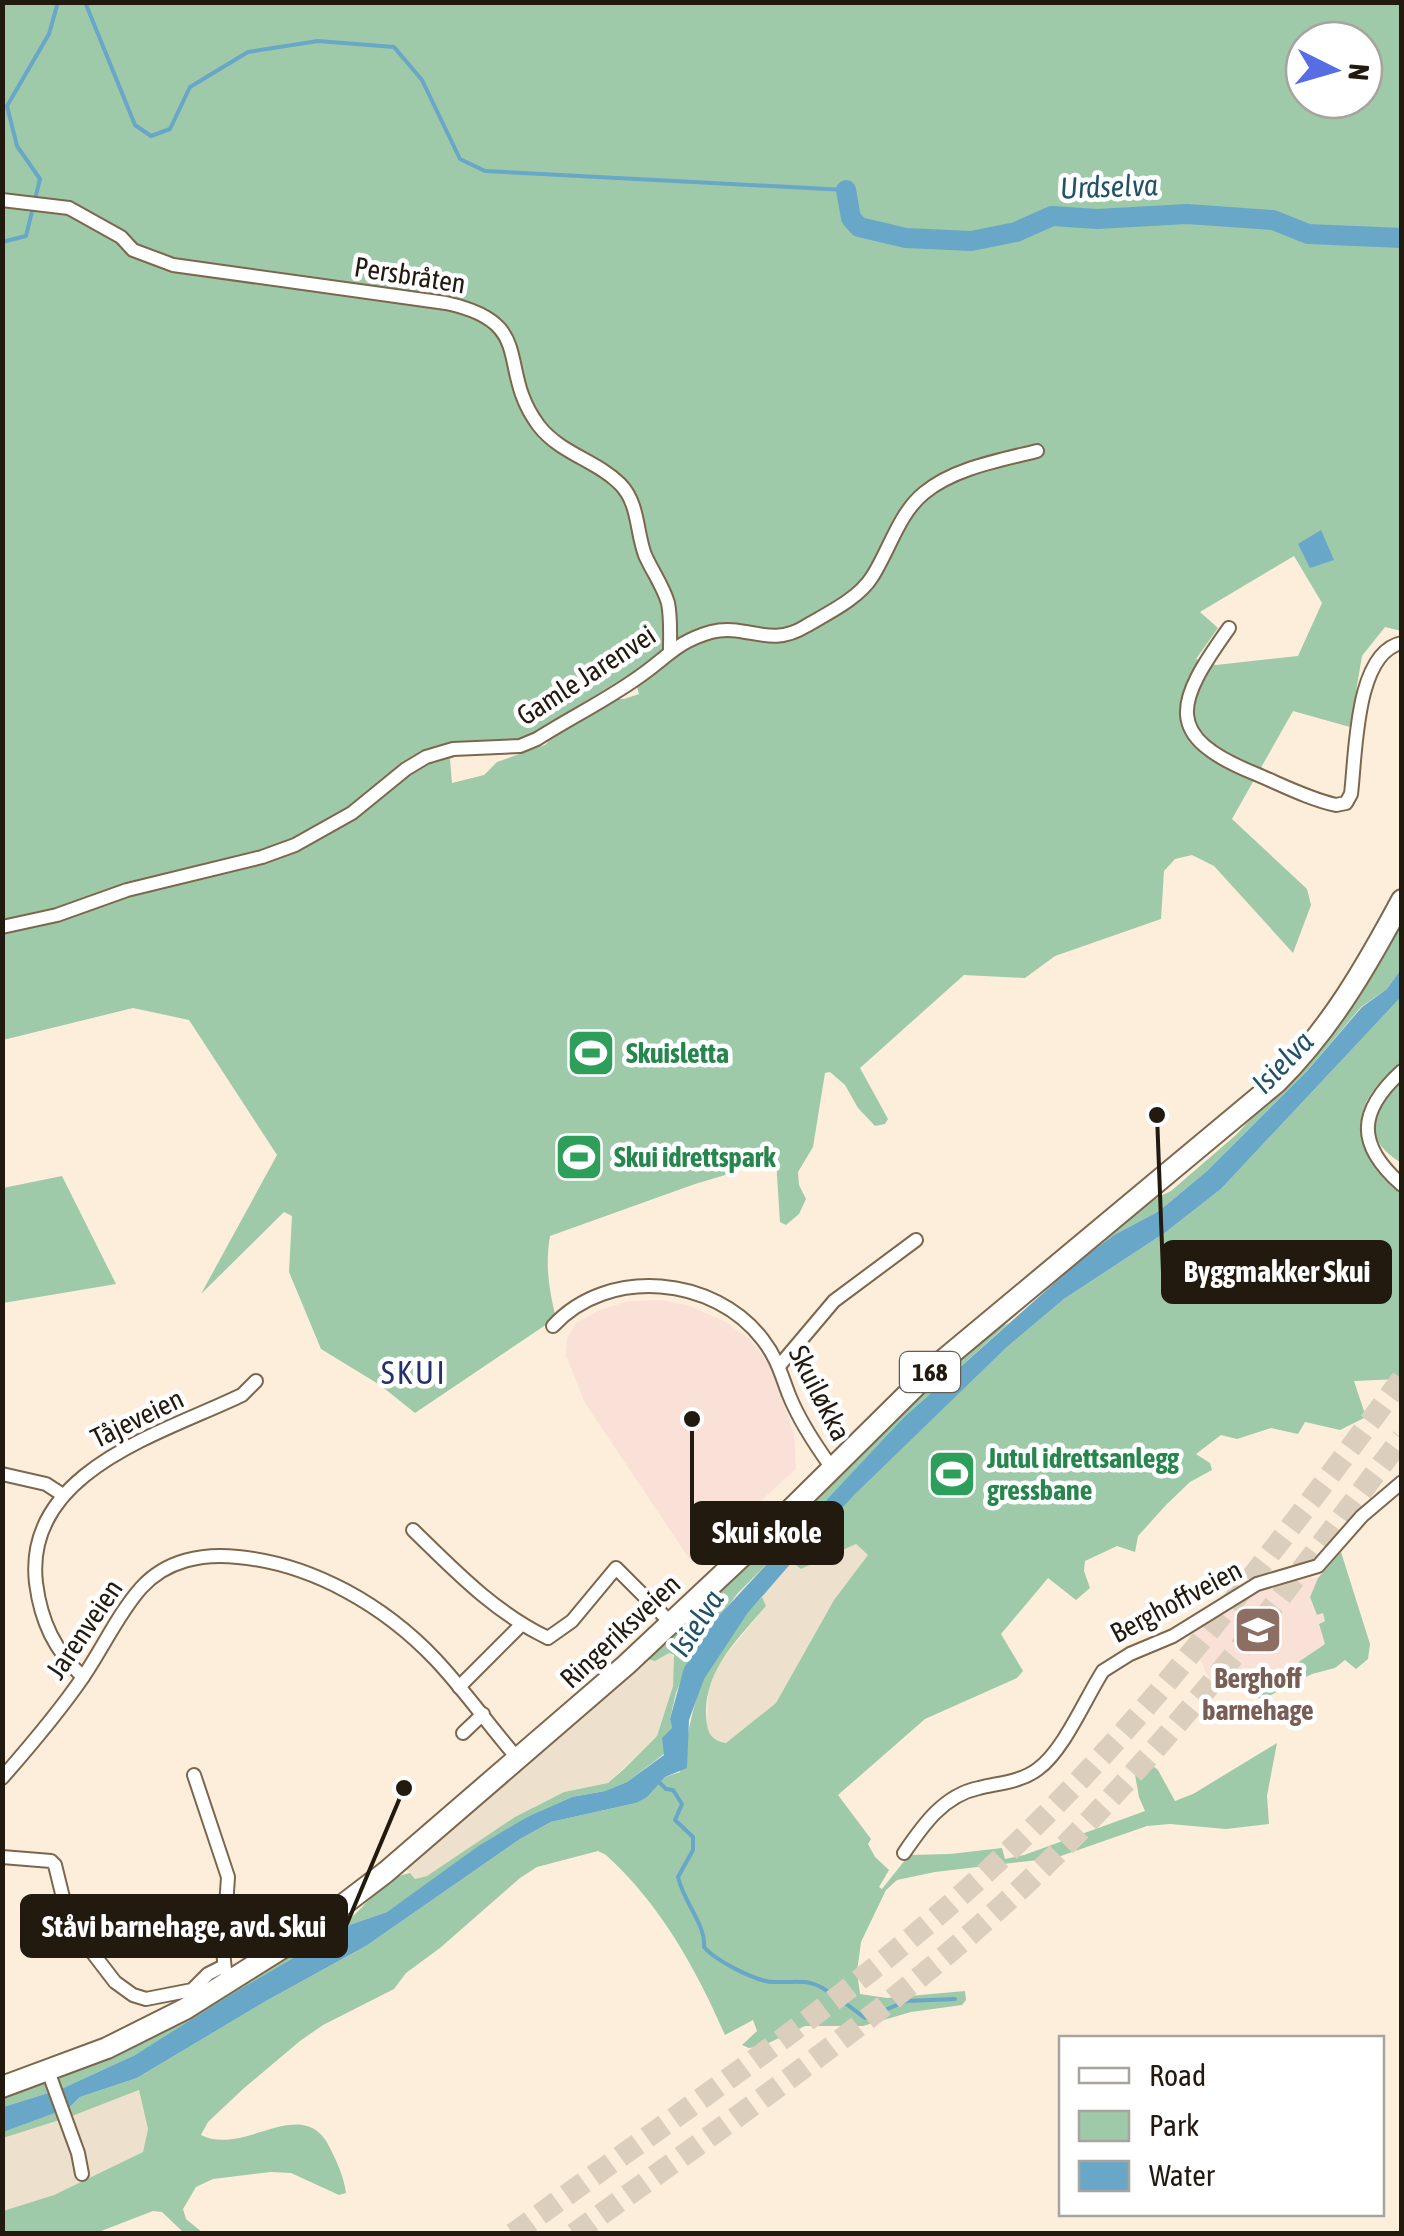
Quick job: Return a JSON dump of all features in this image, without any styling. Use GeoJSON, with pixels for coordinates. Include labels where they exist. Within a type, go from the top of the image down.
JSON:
{"type":"FeatureCollection","features":[{"type":"Feature","properties":{"kind":"main road","name":"Ringeriksveien"},"geometry":{"type":"LineString","coordinates":[[2,2087],[52,2080],[142,2032],[227,1974],[350,1900],[518,1760],[671,1623],[934,1367],[1294,1066],[1344,1004],[1402,900]]}},
{"type":"Feature","properties":{"kind":"street","name":"Persbråten"},"geometry":{"type":"LineString","coordinates":[[2,200],[69,208],[121,237],[134,250],[173,266],[446,304],[475,310],[495,320],[503,329],[522,393],[538,425],[566,451],[620,484],[628,495],[644,552],[667,602],[670,649]]}},
{"type":"Feature","properties":{"kind":"street","name":"Gamle Jarenvei"},"geometry":{"type":"LineString","coordinates":[[2,927],[57,915],[100,897],[262,857],[295,845],[352,813],[426,756],[453,749],[520,746],[537,739],[646,671],[670,649],[711,632],[735,629],[765,638],[782,638],[854,596],[871,578],[910,509],[924,493],[984,464],[1038,451]]}},
{"type":"Feature","properties":{"kind":"street"},"geometry":{"type":"LineString","coordinates":[[1228,628],[1206,659],[1190,692],[1186,715],[1190,732],[1220,760],[1336,805],[1346,803],[1351,794],[1367,676],[1379,655],[1402,643]]}},
{"type":"Feature","properties":{"kind":"street"},"geometry":{"type":"LineString","coordinates":[[1402,1070],[1376,1096],[1370,1110],[1369,1144],[1402,1185]]}},
{"type":"Feature","properties":{"kind":"street"},"geometry":{"type":"LineString","coordinates":[[1382,1161],[1402,1168]]}},
{"type":"Feature","properties":{"kind":"street"},"geometry":{"type":"LineString","coordinates":[[780,1365],[834,1301],[916,1240]]}},
{"type":"Feature","properties":{"kind":"street","name":"Skuiløkka"},"geometry":{"type":"LineString","coordinates":[[553,1326],[564,1314],[608,1292],[644,1285],[681,1288],[722,1305],[749,1324],[780,1365],[790,1397],[832,1468]]}},
{"type":"Feature","properties":{"kind":"street","name":"Tåjeveien"},"geometry":{"type":"LineString","coordinates":[[83,1677],[50,1638],[39,1606],[35,1572],[42,1538],[62,1494],[110,1457],[242,1395],[256,1381]]}},
{"type":"Feature","properties":{"kind":"street"},"geometry":{"type":"LineString","coordinates":[[2,1474],[46,1484],[62,1494]]}},
{"type":"Feature","properties":{"kind":"street","name":"Berghoffveien"},"geometry":{"type":"LineString","coordinates":[[904,1853],[926,1821],[960,1795],[1004,1784],[1040,1768],[1103,1671],[1114,1662],[1173,1636],[1258,1584],[1318,1566],[1362,1516],[1402,1482]]}},
{"type":"Feature","properties":{"kind":"street"},"geometry":{"type":"LineString","coordinates":[[413,1530],[481,1596],[521,1625],[548,1638],[572,1621],[616,1568],[671,1623]]}},
{"type":"Feature","properties":{"kind":"street","name":"Jarenveien"},"geometry":{"type":"LineString","coordinates":[[2,1778],[83,1677],[142,1587],[165,1568],[208,1556],[287,1567],[346,1592],[404,1631],[435,1658],[518,1760]]}},
{"type":"Feature","properties":{"kind":"street"},"geometry":{"type":"LineString","coordinates":[[460,1687],[521,1625]]}},
{"type":"Feature","properties":{"kind":"street"},"geometry":{"type":"LineString","coordinates":[[463,1733],[483,1714]]}},
{"type":"Feature","properties":{"kind":"street"},"geometry":{"type":"LineString","coordinates":[[2,1857],[56,1864],[62,1905],[81,1940],[115,1982],[146,1999],[192,1990],[208,1974],[227,1974],[228,1877],[194,1774]]}},
{"type":"Feature","properties":{"kind":"street"},"geometry":{"type":"LineString","coordinates":[[52,2080],[82,2174]]}},
{"type":"Feature","properties":{"kind":"shaded area"},"geometry":{"type":"Polygon","coordinates":[[[660,1300],[691,1306],[751,1340],[772,1369],[794,1434],[796,1469],[692,1563],[585,1403],[566,1356],[567,1338],[576,1323],[629,1301],[660,1300]]]}},
{"type":"Feature","properties":{"kind":"shaded area"},"geometry":{"type":"Polygon","coordinates":[[[856,1544],[868,1555],[867,1559],[834,1600],[776,1703],[726,1743],[712,1738],[707,1727],[708,1689],[715,1671],[766,1606],[762,1597],[792,1562],[801,1569],[856,1544]]]}},
{"type":"Feature","properties":{"kind":"shaded area","name":"Berghoff barnehage"},"geometry":{"type":"Polygon","coordinates":[[[1301,1577],[1318,1578],[1310,1597],[1325,1617],[1326,1621],[1319,1624],[1325,1644],[1272,1680],[1232,1687],[1209,1679],[1189,1635],[1248,1595],[1301,1577]]]}},
{"type":"Feature","properties":{"kind":"shaded area"},"geometry":{"type":"Polygon","coordinates":[[[669,1653],[675,1658],[673,1686],[657,1736],[608,1783],[564,1792],[534,1807],[427,1876],[415,1879],[404,1867],[644,1658],[669,1653]]]}},
{"type":"Feature","properties":{"kind":"shaded area"},"geometry":{"type":"Polygon","coordinates":[[[139,2090],[148,2129],[143,2152],[54,2195],[3,2211],[2,2138],[139,2090]]]}},
{"type":"Feature","properties":{"kind":"green space"},"geometry":{"type":"Polygon","coordinates":[[[3,3],[1401,3],[1401,631],[1385,627],[1362,656],[1350,727],[1293,711],[1232,819],[1307,889],[1311,905],[1293,953],[1214,866],[1192,855],[1175,859],[1164,871],[1161,919],[1055,956],[1025,978],[964,975],[860,1068],[888,1119],[885,1124],[875,1126],[858,1108],[845,1085],[830,1072],[825,1073],[813,1147],[798,1172],[806,1199],[799,1214],[786,1225],[780,1222],[776,1160],[695,1184],[550,1236],[548,1277],[556,1318],[415,1413],[380,1385],[321,1349],[289,1272],[292,1216],[284,1212],[201,1294],[277,1155],[189,1020],[133,1008],[3,1040],[3,3]],[[1294,556],[1200,612],[1218,628],[1196,659],[1216,665],[1298,656],[1322,603],[1294,556]],[[633,672],[535,733],[513,742],[484,743],[450,759],[452,783],[484,775],[497,762],[545,745],[563,726],[607,698],[624,699],[639,694],[633,672]]]}},
{"type":"Feature","properties":{"kind":"green space"},"geometry":{"type":"Polygon","coordinates":[[[1401,917],[1401,969],[1387,989],[1361,1007],[1307,1071],[1207,1171],[1159,1211],[1114,1235],[1078,1262],[1138,1207],[1171,1191],[1237,1134],[1401,917]]]}},
{"type":"Feature","properties":{"kind":"green space"},"geometry":{"type":"Polygon","coordinates":[[[1401,997],[1401,1062],[1366,1103],[1362,1127],[1375,1160],[1401,1192],[1401,1379],[1354,1381],[1366,1417],[1340,1430],[1305,1422],[1298,1434],[1271,1428],[1237,1439],[1221,1435],[1196,1454],[1210,1463],[1212,1470],[1190,1482],[1166,1505],[1138,1536],[1135,1552],[1117,1546],[1085,1561],[1090,1588],[1076,1600],[1048,1578],[1001,1634],[1023,1671],[1017,1678],[925,1719],[838,1795],[871,1839],[868,1844],[875,1857],[889,1870],[879,1887],[882,1889],[909,1855],[1002,1848],[1005,1859],[1145,1811],[1134,1769],[1148,1762],[1158,1770],[1175,1801],[1277,1743],[1267,1796],[1269,1824],[1226,1829],[1147,1826],[1055,1858],[897,1880],[886,1890],[861,1942],[857,1972],[860,1994],[887,1998],[965,1991],[962,2005],[911,2012],[863,2026],[805,2026],[749,2048],[742,2045],[757,2031],[753,2020],[725,2035],[675,1939],[644,1895],[606,1855],[598,1851],[537,1867],[406,1973],[394,1989],[300,2041],[208,2122],[201,2135],[218,2140],[305,2125],[319,2132],[330,2148],[346,2193],[339,2195],[291,2173],[271,2172],[213,2179],[196,2187],[183,2209],[186,2219],[203,2233],[184,2233],[162,2212],[153,2211],[96,2233],[3,2233],[3,2211],[54,2195],[143,2152],[148,2129],[139,2090],[3,2138],[2,2132],[69,2108],[80,2097],[137,2078],[366,1946],[520,1839],[551,1822],[636,1803],[665,1777],[680,1772],[695,1703],[708,1669],[762,1597],[766,1606],[717,1668],[707,1698],[708,1730],[716,1740],[726,1743],[776,1703],[834,1600],[868,1555],[856,1544],[801,1569],[792,1562],[854,1494],[1007,1347],[1064,1299],[1166,1232],[1221,1189],[1401,997]]]}},
{"type":"Feature","properties":{"kind":"green space"},"geometry":{"type":"Polygon","coordinates":[[[1401,1079],[1401,1163],[1378,1142],[1374,1123],[1383,1102],[1401,1079]]]}},
{"type":"Feature","properties":{"kind":"green space"},"geometry":{"type":"Polygon","coordinates":[[[62,1176],[116,1284],[3,1303],[3,1188],[62,1176]]]}},
{"type":"Feature","properties":{"kind":"green space"},"geometry":{"type":"Polygon","coordinates":[[[1009,1323],[903,1418],[777,1555],[780,1537],[836,1481],[892,1416],[993,1330],[1009,1323]]]}},
{"type":"Feature","properties":{"kind":"green space"},"geometry":{"type":"Polygon","coordinates":[[[1341,1552],[1370,1644],[1368,1659],[1356,1669],[1345,1660],[1263,1699],[1248,1695],[1243,1687],[1272,1680],[1325,1644],[1319,1624],[1325,1621],[1323,1613],[1317,1615],[1310,1597],[1318,1578],[1341,1552]]]}},
{"type":"Feature","properties":{"kind":"green space"},"geometry":{"type":"Polygon","coordinates":[[[760,1553],[772,1559],[738,1593],[692,1652],[676,1693],[664,1754],[627,1782],[572,1797],[529,1816],[387,1912],[352,1924],[135,2055],[61,2089],[3,2107],[3,2093],[64,2075],[332,1932],[393,1879],[410,1873],[415,1879],[427,1876],[515,1817],[564,1792],[608,1783],[657,1736],[673,1686],[674,1655],[669,1653],[655,1661],[644,1658],[760,1553]]]}},
{"type":"Feature","properties":{"kind":"water"},"geometry":{"type":"Polygon","coordinates":[[[1321,530],[1334,560],[1310,568],[1298,544],[1321,530]]]}},
{"type":"Feature","properties":{"kind":"water"},"geometry":{"type":"Polygon","coordinates":[[[1401,969],[1401,997],[1221,1189],[1166,1232],[1064,1299],[1007,1347],[855,1494],[792,1562],[747,1614],[704,1679],[689,1720],[687,1768],[665,1777],[636,1803],[551,1822],[520,1839],[366,1946],[137,2078],[80,2097],[69,2108],[3,2132],[3,2107],[61,2089],[135,2055],[352,1924],[387,1912],[480,1845],[529,1816],[572,1797],[627,1782],[664,1755],[662,1738],[672,1728],[670,1719],[684,1668],[714,1621],[903,1418],[1078,1262],[1114,1235],[1159,1211],[1207,1171],[1307,1071],[1362,1007],[1387,989],[1401,969]]]}},
{"type":"Feature","properties":{"kind":"waterway"},"geometry":{"type":"LineString","coordinates":[[2,242],[26,236],[40,179],[17,146],[7,106],[49,34],[58,2]]}},
{"type":"Feature","properties":{"kind":"waterway"},"geometry":{"type":"LineString","coordinates":[[85,2],[135,125],[151,136],[170,129],[190,87],[248,52],[318,41],[394,47],[422,80],[460,159],[485,171],[846,190]]}},
{"type":"Feature","properties":{"kind":"waterway","name":"Urdselva"},"geometry":{"type":"LineString","coordinates":[[846,190],[851,218],[859,227],[906,238],[971,241],[1016,232],[1052,216],[1097,219],[1187,214],[1273,220],[1308,234],[1402,238]]}},
{"type":"Feature","properties":{"kind":"waterway"},"geometry":{"type":"LineString","coordinates":[[659,1782],[673,1790],[682,1804],[675,1820],[693,1837],[693,1850],[678,1877],[702,1930],[704,1947],[726,1964],[757,1978],[811,1983],[833,1995]]}},
{"type":"Feature","properties":{"kind":"waterway"},"geometry":{"type":"LineString","coordinates":[[845,2003],[865,2018],[907,2001],[955,1999]]}},
{"type":"Feature","properties":{"kind":"tunnel"},"geometry":{"type":"LineString","coordinates":[[513,2234],[831,2002],[1010,1850],[1065,1796],[1167,1682],[1402,1379]]}},
{"type":"Feature","properties":{"kind":"tunnel"},"geometry":{"type":"LineString","coordinates":[[574,2234],[868,2019],[1033,1877],[1180,1720],[1402,1438]]}},
{"type":"Feature","properties":{"kind":"place","name":"Skuisletta"},"geometry":{"type":"Point","coordinates":[591,1053]}},
{"type":"Feature","properties":{"kind":"place","name":"Byggmakker Skui"},"geometry":{"type":"Point","coordinates":[1157,1115]}},
{"type":"Feature","properties":{"kind":"place","name":"Skui idrettspark"},"geometry":{"type":"Point","coordinates":[579,1157]}},
{"type":"Feature","properties":{"kind":"place","name":"Skui skole"},"geometry":{"type":"Point","coordinates":[692,1419]}},
{"type":"Feature","properties":{"kind":"place","name":"Jutul idrettsanlegg gressbane"},"geometry":{"type":"Point","coordinates":[952,1474]}},
{"type":"Feature","properties":{"kind":"place","name":"Berghoff barnehage"},"geometry":{"type":"Point","coordinates":[1258,1630]}},
{"type":"Feature","properties":{"kind":"place","name":"Ståvi barnehage, avd. Skui"},"geometry":{"type":"Point","coordinates":[404,1788]}},
{"type":"Feature","properties":{"kind":"district","name":"SKUI"},"geometry":{"type":"Point","coordinates":[414,1372]}},
{"type":"Feature","properties":{"kind":"water label","name":"Isielva"},"geometry":{"type":"Point","coordinates":[1282,1062]}},
{"type":"Feature","properties":{"kind":"water label","name":"Isielva"},"geometry":{"type":"Point","coordinates":[696,1623]}}]}
